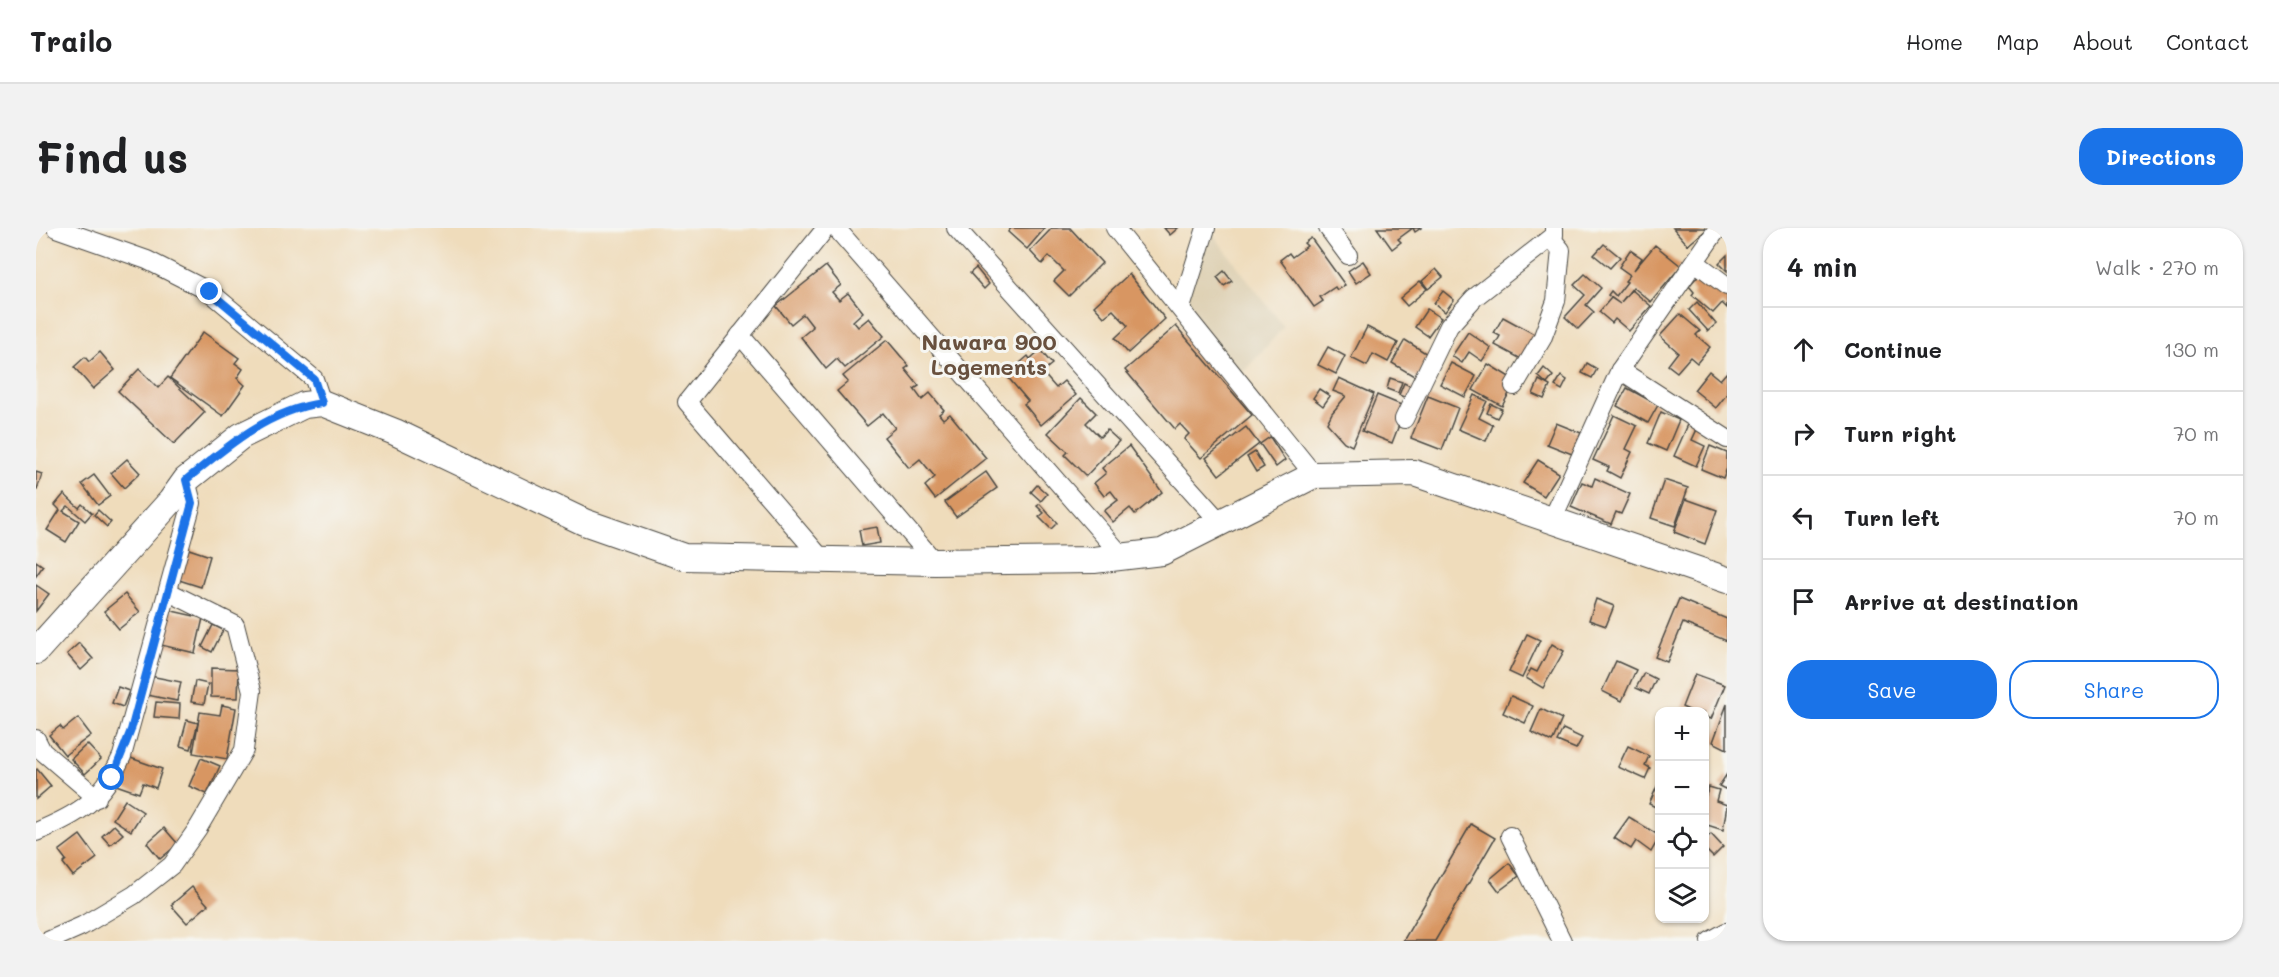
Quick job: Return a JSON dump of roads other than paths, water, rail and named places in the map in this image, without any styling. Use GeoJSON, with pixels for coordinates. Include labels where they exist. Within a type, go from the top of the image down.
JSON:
{"type":"FeatureCollection","features":[{"type":"Feature","properties":{"kind":"main road"},"geometry":{"type":"LineString","coordinates":[[36,651],[171,501],[186,480],[241,436],[304,405],[322,403],[395,432],[584,522],[684,556],[935,562],[1094,560],[1162,552],[1219,521],[1314,475],[1414,472],[1727,580]]}},
{"type":"Feature","properties":{"kind":"street"},"geometry":{"type":"LineString","coordinates":[[56,228],[147,260],[210,292],[314,379],[322,403]]}},
{"type":"Feature","properties":{"kind":"street"},"geometry":{"type":"LineString","coordinates":[[822,559],[687,402],[826,228]]}},
{"type":"Feature","properties":{"kind":"street"},"geometry":{"type":"LineString","coordinates":[[836,228],[1122,556]]}},
{"type":"Feature","properties":{"kind":"street"},"geometry":{"type":"LineString","coordinates":[[956,228],[1219,521]]}},
{"type":"Feature","properties":{"kind":"street"},"geometry":{"type":"LineString","coordinates":[[1114,228],[1314,475]]}},
{"type":"Feature","properties":{"kind":"street"},"geometry":{"type":"LineString","coordinates":[[1181,308],[1206,228]]}},
{"type":"Feature","properties":{"kind":"street"},"geometry":{"type":"LineString","coordinates":[[1328,228],[1348,255]]}},
{"type":"Feature","properties":{"kind":"street"},"geometry":{"type":"LineString","coordinates":[[1552,520],[1620,370],[1718,228]]}},
{"type":"Feature","properties":{"kind":"street"},"geometry":{"type":"LineString","coordinates":[[1404,419],[1449,326],[1474,298],[1552,233],[1561,250],[1556,302],[1542,339],[1514,387]]}},
{"type":"Feature","properties":{"kind":"street"},"geometry":{"type":"LineString","coordinates":[[1695,261],[1727,286]]}},
{"type":"Feature","properties":{"kind":"street"},"geometry":{"type":"LineString","coordinates":[[740,335],[935,562]]}},
{"type":"Feature","properties":{"kind":"street"},"geometry":{"type":"LineString","coordinates":[[1620,370],[1727,439]]}},
{"type":"Feature","properties":{"kind":"street"},"geometry":{"type":"LineString","coordinates":[[36,832],[78,814],[97,798],[112,778],[122,756],[192,503],[186,480]]}},
{"type":"Feature","properties":{"kind":"street"},"geometry":{"type":"LineString","coordinates":[[48,941],[82,926],[126,900],[172,865],[198,828],[244,750],[252,691],[235,625],[169,592]]}},
{"type":"Feature","properties":{"kind":"street"},"geometry":{"type":"LineString","coordinates":[[36,739],[42,751],[97,798]]}},
{"type":"Feature","properties":{"kind":"street"},"geometry":{"type":"LineString","coordinates":[[1510,836],[1562,941]]}},
{"type":"Feature","properties":{"kind":"street"},"geometry":{"type":"LineString","coordinates":[[1710,941],[1726,934]]}},
{"type":"Feature","properties":{"kind":"district","name":"Nawara 900 Logements"},"geometry":{"type":"Point","coordinates":[989,354]}}]}
